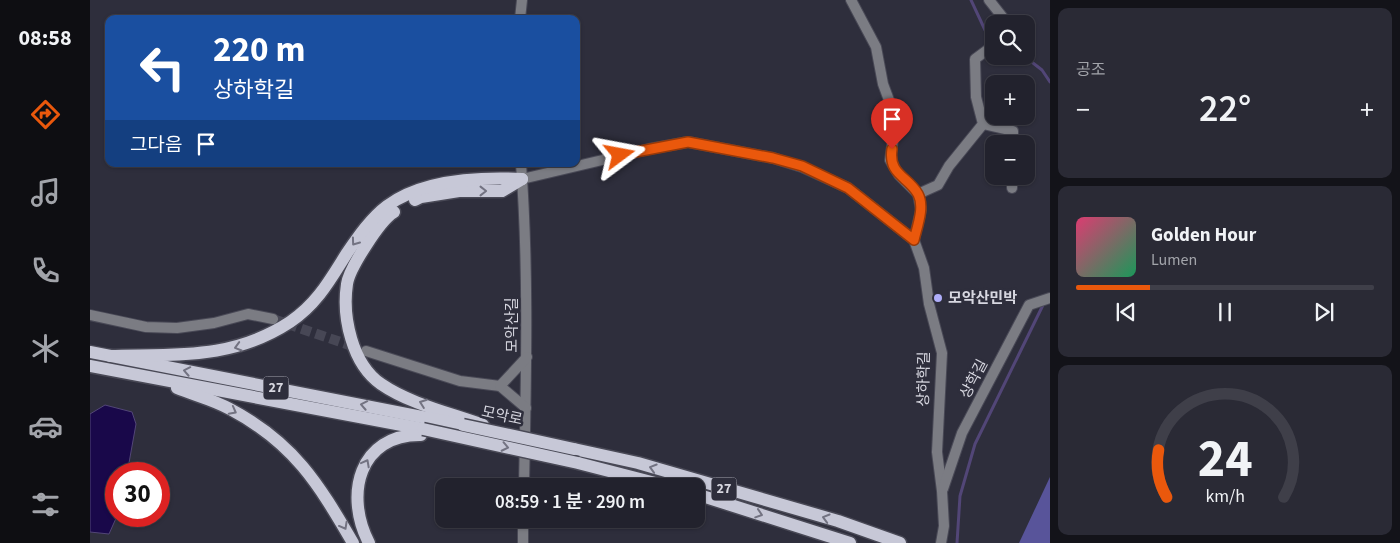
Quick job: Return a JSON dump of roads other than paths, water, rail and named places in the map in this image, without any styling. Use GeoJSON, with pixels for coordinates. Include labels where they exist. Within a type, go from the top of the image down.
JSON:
{"type":"FeatureCollection","features":[{"type":"Feature","properties":{"kind":"main road"},"geometry":{"type":"LineString","coordinates":[[110,356],[193,354],[226,351],[250,344],[290,322],[308,309],[323,293],[364,231],[386,207],[419,189],[476,180],[522,179]]}},
{"type":"Feature","properties":{"kind":"main road"},"geometry":{"type":"LineString","coordinates":[[502,432],[406,397],[381,384],[369,374],[356,354],[350,331],[346,306],[347,282],[371,237],[391,214],[420,197],[458,192],[502,191],[522,179]]}},
{"type":"Feature","properties":{"kind":"main road","name":"모악로"},"geometry":{"type":"LineString","coordinates":[[90,352],[502,432],[638,463],[873,533],[900,543]]}},
{"type":"Feature","properties":{"kind":"main road","name":"모악로"},"geometry":{"type":"LineString","coordinates":[[90,366],[423,430],[578,463],[636,478]]}},
{"type":"Feature","properties":{"kind":"main road"},"geometry":{"type":"LineString","coordinates":[[156,378],[228,408],[274,438],[301,462],[329,500],[353,543]]}},
{"type":"Feature","properties":{"kind":"main road"},"geometry":{"type":"LineString","coordinates":[[369,543],[364,534],[357,507],[359,477],[370,456],[388,440],[406,435],[440,435],[470,440]]}},
{"type":"Feature","properties":{"kind":"main road","name":"27"},"geometry":{"type":"LineString","coordinates":[[705,497],[850,543]]}},
{"type":"Feature","properties":{"kind":"street"},"geometry":{"type":"LineString","coordinates":[[520,15],[522,0]]}},
{"type":"Feature","properties":{"kind":"street"},"geometry":{"type":"LineString","coordinates":[[580,165],[649,148],[688,142],[764,156],[802,166],[848,188],[914,240],[921,210],[918,194],[899,175],[890,160],[896,119],[883,84],[876,47],[851,0]]}},
{"type":"Feature","properties":{"kind":"street"},"geometry":{"type":"LineString","coordinates":[[989,0],[1001,15]]}},
{"type":"Feature","properties":{"kind":"street"},"geometry":{"type":"LineString","coordinates":[[983,124],[976,97],[974,59],[985,51]]}},
{"type":"Feature","properties":{"kind":"street"},"geometry":{"type":"LineString","coordinates":[[918,194],[938,185],[949,166],[983,124]]}},
{"type":"Feature","properties":{"kind":"street"},"geometry":{"type":"LineString","coordinates":[[983,124],[1013,131],[1013,135]]}},
{"type":"Feature","properties":{"kind":"street","name":"모악산길"},"geometry":{"type":"LineString","coordinates":[[521,167],[526,218],[527,357],[524,478]]}},
{"type":"Feature","properties":{"kind":"street"},"geometry":{"type":"LineString","coordinates":[[522,179],[571,167]]}},
{"type":"Feature","properties":{"kind":"street","name":"상하학길"},"geometry":{"type":"LineString","coordinates":[[914,240],[924,268],[929,304],[942,353],[937,452],[944,526],[941,543]]}},
{"type":"Feature","properties":{"kind":"street","name":"상학길"},"geometry":{"type":"LineString","coordinates":[[942,491],[962,433],[1029,304],[1050,298]]}},
{"type":"Feature","properties":{"kind":"street"},"geometry":{"type":"LineString","coordinates":[[90,315],[146,327],[177,328],[214,323],[248,314],[273,320]]}},
{"type":"Feature","properties":{"kind":"street"},"geometry":{"type":"LineString","coordinates":[[366,351],[460,381],[500,386],[526,408]]}},
{"type":"Feature","properties":{"kind":"street"},"geometry":{"type":"LineString","coordinates":[[500,386],[527,357]]}},
{"type":"Feature","properties":{"kind":"street"},"geometry":{"type":"LineString","coordinates":[[523,528],[523,543]]}},
{"type":"Feature","properties":{"kind":"waterway"},"geometry":{"type":"LineString","coordinates":[[971,0],[985,30]]}},
{"type":"Feature","properties":{"kind":"waterway"},"geometry":{"type":"LineString","coordinates":[[1035,65],[1042,70],[1050,82]]}},
{"type":"Feature","properties":{"kind":"waterway"},"geometry":{"type":"LineString","coordinates":[[957,543],[960,496],[975,444],[1044,303]]}},
{"type":"Feature","properties":{"kind":"tunnel"},"geometry":{"type":"LineString","coordinates":[[273,319],[358,348]]}},
{"type":"Feature","properties":{"kind":"place","name":"모악산민박"},"geometry":{"type":"Point","coordinates":[938,298]}}]}
